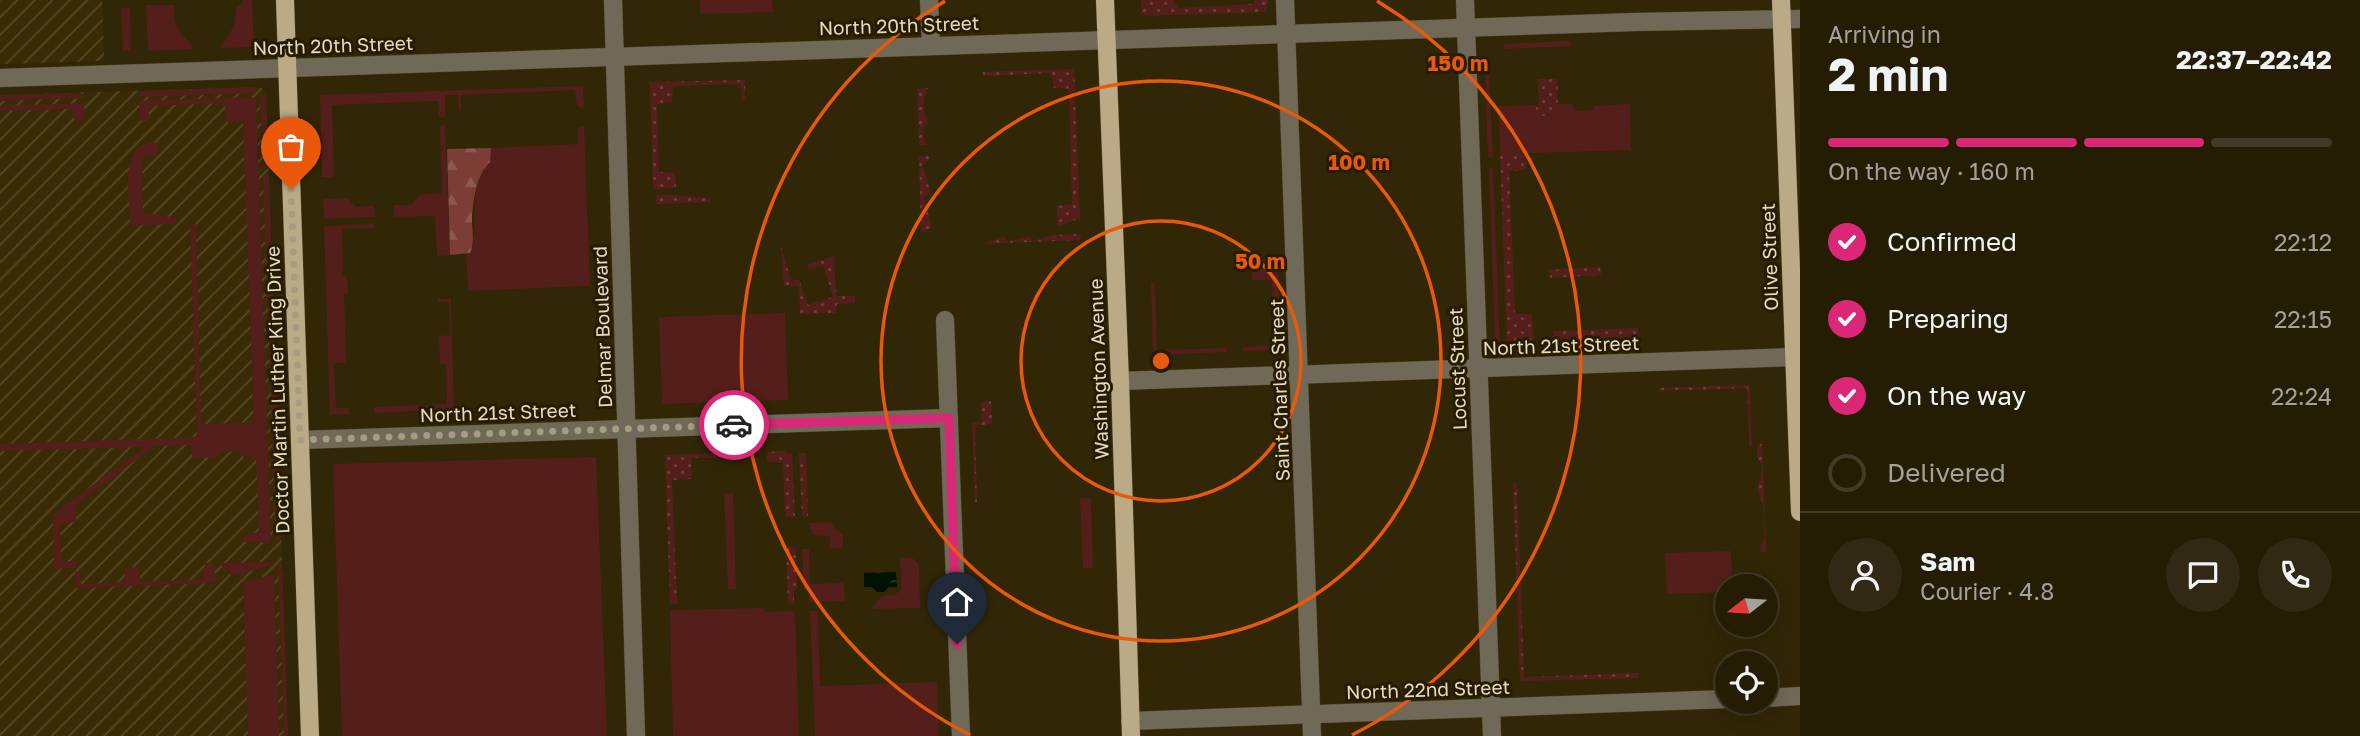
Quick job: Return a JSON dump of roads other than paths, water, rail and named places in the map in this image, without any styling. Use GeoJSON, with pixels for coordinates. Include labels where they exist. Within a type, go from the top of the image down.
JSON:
{"type":"FeatureCollection","features":[{"type":"Feature","properties":{"kind":"main road","name":"Doctor Martin Luther King Drive"},"geometry":{"type":"LineString","coordinates":[[285,0],[310,736]]}},
{"type":"Feature","properties":{"kind":"main road","name":"Washington Avenue"},"geometry":{"type":"LineString","coordinates":[[1105,0],[1131,729]]}},
{"type":"Feature","properties":{"kind":"main road","name":"Olive Street"},"geometry":{"type":"LineString","coordinates":[[1781,0],[1791,20],[1793,358],[1800,512]]}},
{"type":"Feature","properties":{"kind":"street","name":"Delmar Boulevard"},"geometry":{"type":"LineString","coordinates":[[613,0],[636,736]]}},
{"type":"Feature","properties":{"kind":"street"},"geometry":{"type":"LineString","coordinates":[[929,0],[931,45]]}},
{"type":"Feature","properties":{"kind":"street","name":"Saint Charles Street"},"geometry":{"type":"LineString","coordinates":[[1285,0],[1312,736]]}},
{"type":"Feature","properties":{"kind":"street","name":"Locust Street"},"geometry":{"type":"LineString","coordinates":[[1465,0],[1492,736]]}},
{"type":"Feature","properties":{"kind":"street","name":"North 20th Street"},"geometry":{"type":"LineString","coordinates":[[0,78],[1635,22],[1791,20]]}},
{"type":"Feature","properties":{"kind":"street"},"geometry":{"type":"LineString","coordinates":[[945,320],[961,736]]}},
{"type":"Feature","properties":{"kind":"street","name":"North 21st Street"},"geometry":{"type":"LineString","coordinates":[[1120,381],[1793,358]]}},
{"type":"Feature","properties":{"kind":"street","name":"North 21st Street"},"geometry":{"type":"LineString","coordinates":[[300,440],[949,418]]}},
{"type":"Feature","properties":{"kind":"street"},"geometry":{"type":"LineString","coordinates":[[1778,697],[1800,696]]}},
{"type":"Feature","properties":{"kind":"street","name":"North 22nd Street"},"geometry":{"type":"LineString","coordinates":[[1131,729],[1311,715],[1715,699]]}},
{"type":"Feature","properties":{"kind":"water"},"geometry":{"type":"Polygon","coordinates":[[[896,572],[897,587],[877,592],[872,587],[864,587],[864,573],[896,572]]]}}]}
